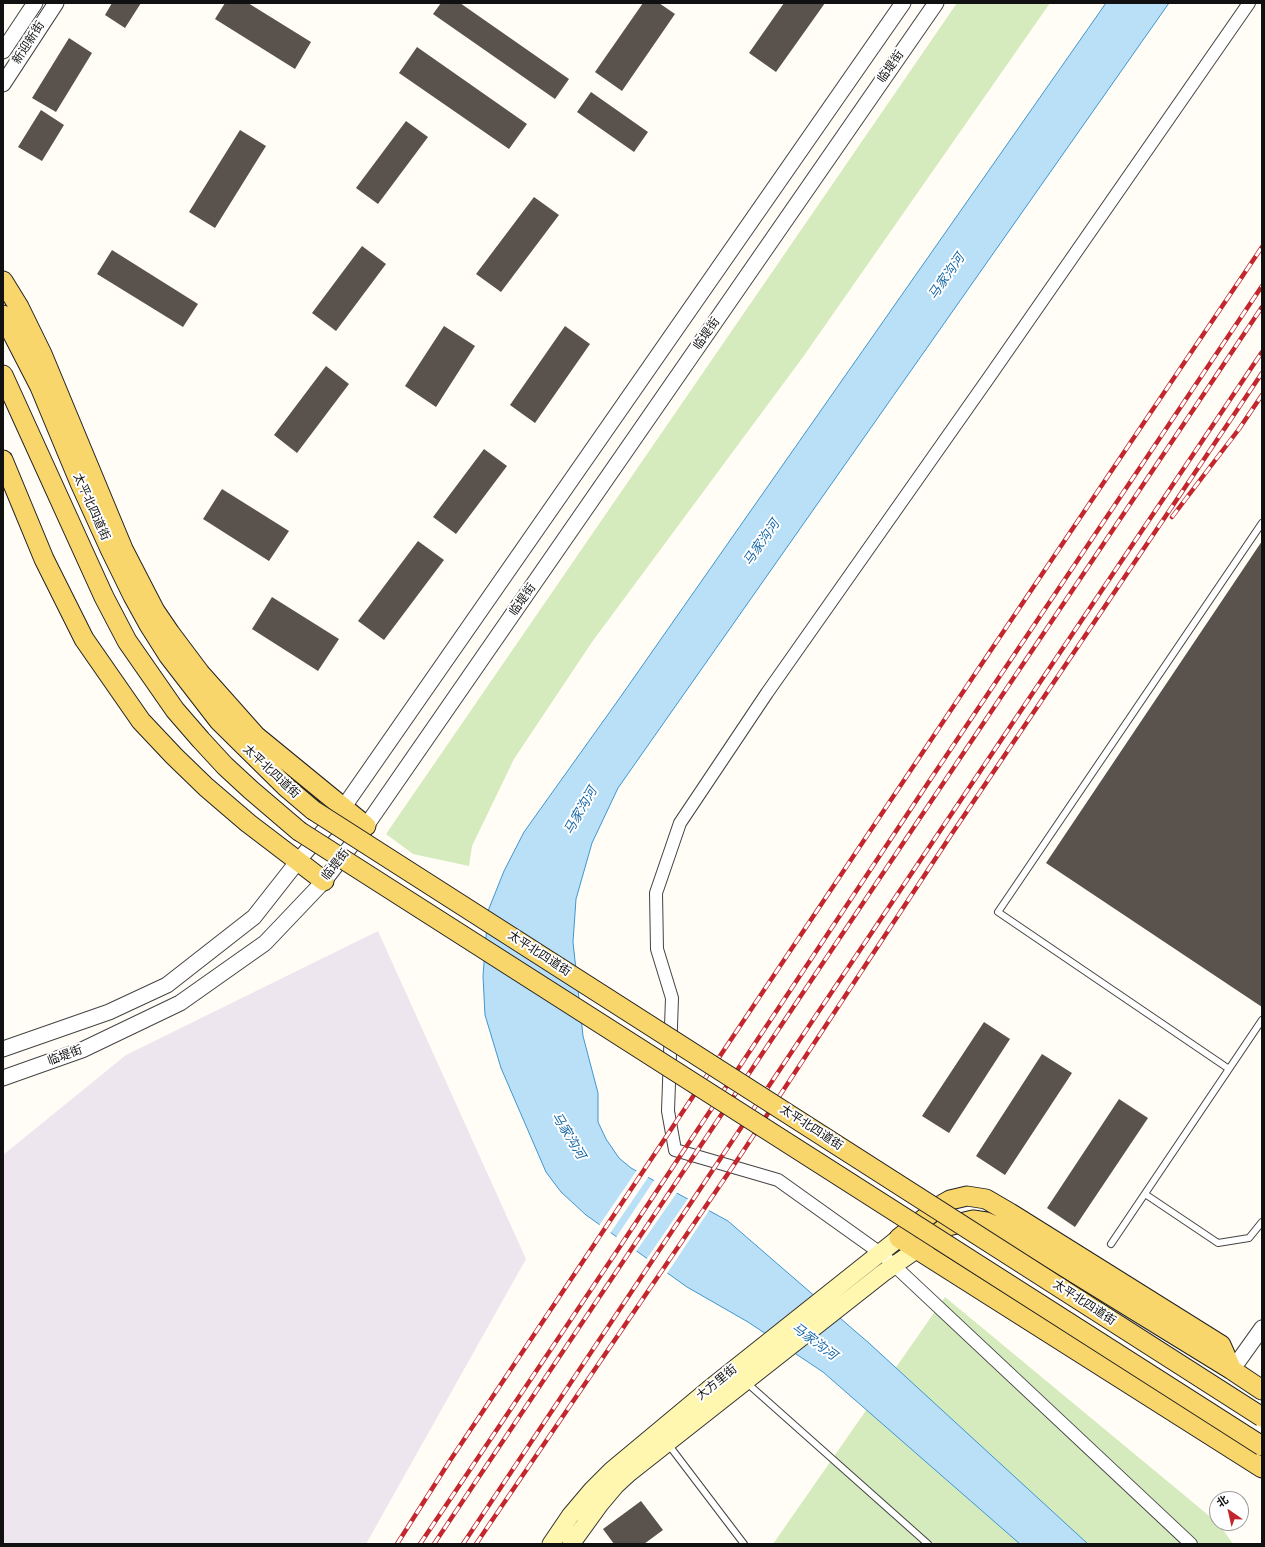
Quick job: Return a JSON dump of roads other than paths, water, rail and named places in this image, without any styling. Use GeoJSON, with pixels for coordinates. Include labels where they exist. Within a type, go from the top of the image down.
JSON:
{"type":"FeatureCollection","features":[{"type":"Feature","properties":{"kind":"main road","name":"太平北四道街"},"geometry":{"type":"LineString","coordinates":[[3,281],[19,308],[42,354],[123,549],[155,611],[200,673],[256,736],[366,826]]}},
{"type":"Feature","properties":{"kind":"main road","name":"太平北四道街"},"geometry":{"type":"LineString","coordinates":[[3,315],[40,387],[80,484],[110,549],[149,625],[168,655],[219,721],[286,787],[313,810],[1262,1417]]}},
{"type":"Feature","properties":{"kind":"main road","name":"太平北四道街"},"geometry":{"type":"LineString","coordinates":[[3,375],[104,597],[127,641],[175,710],[225,766],[275,812],[305,836],[1262,1446]]}},
{"type":"Feature","properties":{"kind":"main road"},"geometry":{"type":"LineString","coordinates":[[3,460],[44,559],[84,639],[142,721],[174,756],[206,787],[248,823],[324,881]]}},
{"type":"Feature","properties":{"kind":"main road"},"geometry":{"type":"LineString","coordinates":[[1232,1370],[1220,1346],[986,1199],[967,1196],[950,1200],[899,1238],[1262,1468]]}},
{"type":"Feature","properties":{"kind":"main road"},"geometry":{"type":"LineString","coordinates":[[916,1250],[948,1226],[973,1220],[986,1222],[1006,1232],[1232,1370],[1262,1390]]}},
{"type":"Feature","properties":{"kind":"main road","name":"大方里街"},"geometry":{"type":"LineString","coordinates":[[551,1544],[570,1516],[601,1480],[735,1369],[841,1286],[899,1238]]}},
{"type":"Feature","properties":{"kind":"main road","name":"大方里街"},"geometry":{"type":"LineString","coordinates":[[571,1544],[616,1485],[916,1250]]}},
{"type":"Feature","properties":{"kind":"street","name":"新迎新街"},"geometry":{"type":"LineString","coordinates":[[3,52],[35,3]]}},
{"type":"Feature","properties":{"kind":"street","name":"新迎新街"},"geometry":{"type":"LineString","coordinates":[[3,84],[56,3]]}},
{"type":"Feature","properties":{"kind":"street"},"geometry":{"type":"LineString","coordinates":[[3,1049],[108,1012],[167,985],[254,917],[298,861],[343,808],[903,3]]}},
{"type":"Feature","properties":{"kind":"street","name":"临堤街"},"geometry":{"type":"LineString","coordinates":[[3,1078],[82,1050],[180,1003],[266,943],[324,881],[366,826],[936,3]]}},
{"type":"Feature","properties":{"kind":"street"},"geometry":{"type":"LineString","coordinates":[[1192,1544],[881,1253],[778,1180],[675,1150],[668,1111],[672,998],[657,949],[656,893],[680,823],[767,693],[1000,363],[1249,3]]}},
{"type":"Feature","properties":{"kind":"street"},"geometry":{"type":"LineString","coordinates":[[1232,1370],[1262,1328]]}},
{"type":"Feature","properties":{"kind":"lane"},"geometry":{"type":"LineString","coordinates":[[1229,1069],[998,912],[1262,523]]}},
{"type":"Feature","properties":{"kind":"lane"},"geometry":{"type":"LineString","coordinates":[[1111,1244],[1262,1020]]}},
{"type":"Feature","properties":{"kind":"lane"},"geometry":{"type":"LineString","coordinates":[[1145,1194],[1218,1243],[1249,1238],[1262,1222]]}},
{"type":"Feature","properties":{"kind":"lane"},"geometry":{"type":"LineString","coordinates":[[746,1382],[928,1544]]}},
{"type":"Feature","properties":{"kind":"lane"},"geometry":{"type":"LineString","coordinates":[[668,1444],[744,1544]]}},
{"type":"Feature","properties":{"kind":"water","name":"马家沟河"},"geometry":{"type":"Polygon","coordinates":[[[1106,3],[1169,3],[618,788],[592,843],[576,899],[573,942],[583,1036],[598,1093],[598,1122],[606,1139],[619,1158],[631,1168],[728,1221],[870,1344],[1088,1544],[1020,1544],[823,1372],[748,1322],[687,1287],[586,1215],[561,1192],[546,1172],[501,1068],[485,1015],[483,976],[488,911],[504,871],[524,832],[619,699],[1106,3]]]}},
{"type":"Feature","properties":{"kind":"railway"},"geometry":{"type":"LineString","coordinates":[[397,1544],[451,1459],[1262,247]]}},
{"type":"Feature","properties":{"kind":"railway"},"geometry":{"type":"LineString","coordinates":[[420,1544],[1262,286]]}},
{"type":"Feature","properties":{"kind":"railway"},"geometry":{"type":"LineString","coordinates":[[434,1544],[1262,307]]}},
{"type":"Feature","properties":{"kind":"railway"},"geometry":{"type":"LineString","coordinates":[[463,1544],[1262,352]]}},
{"type":"Feature","properties":{"kind":"railway"},"geometry":{"type":"LineString","coordinates":[[476,1544],[742,1153],[951,835],[1262,373]]}},
{"type":"Feature","properties":{"kind":"railway"},"geometry":{"type":"LineString","coordinates":[[1172,517],[1239,429],[1262,395]]}}]}
